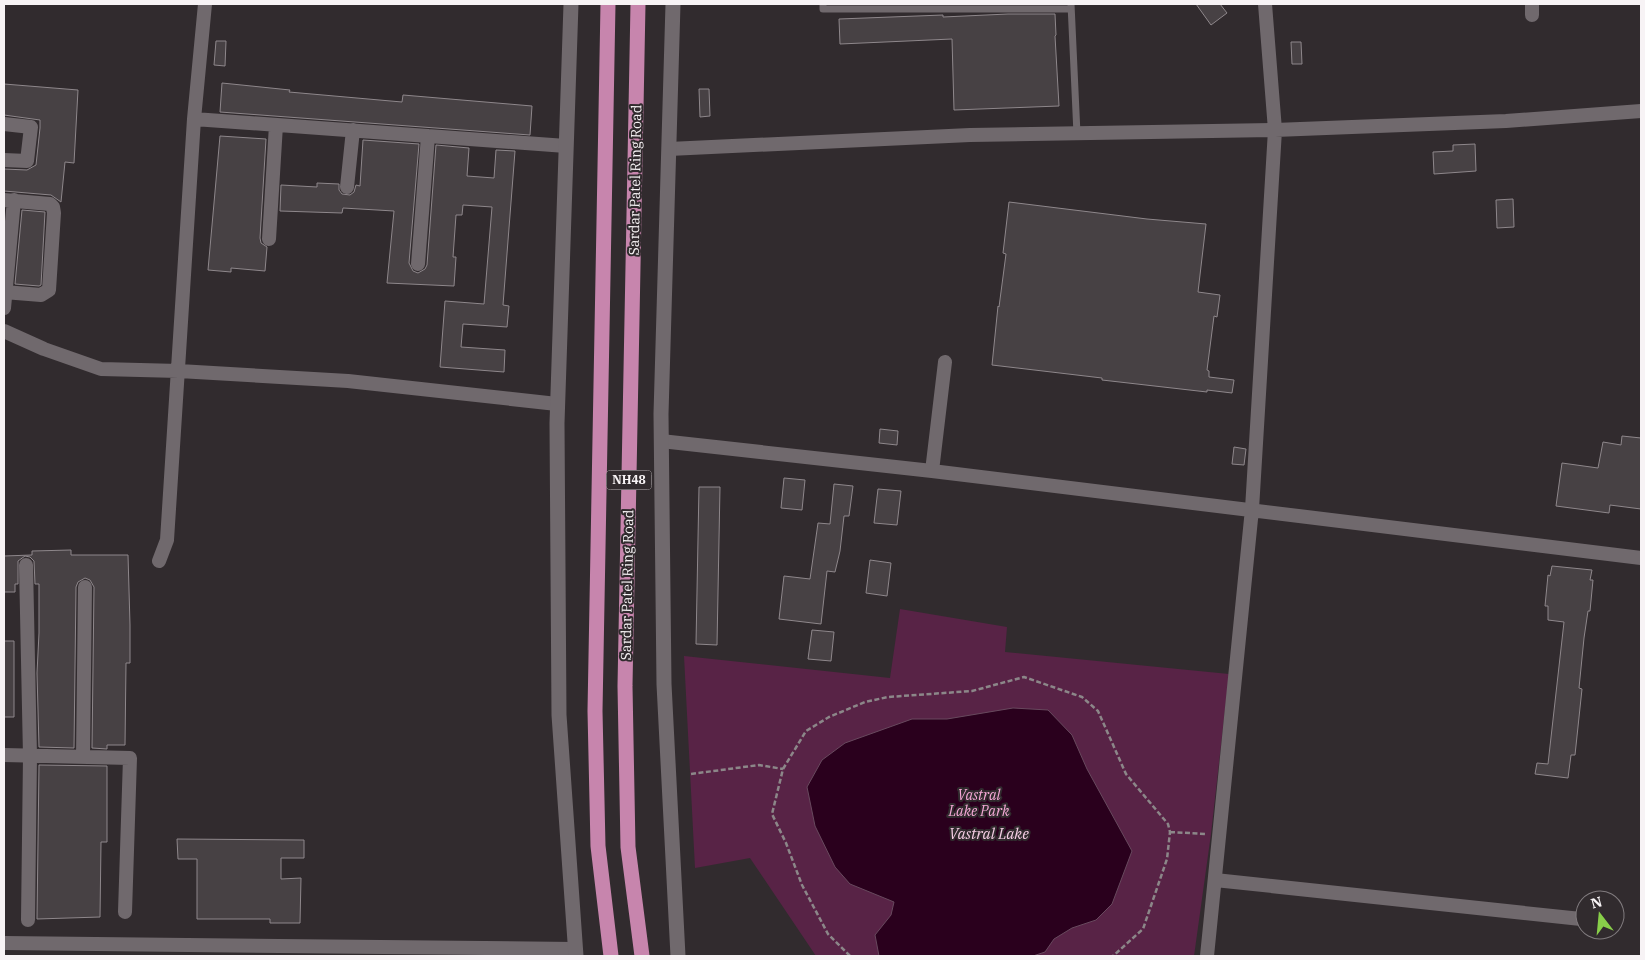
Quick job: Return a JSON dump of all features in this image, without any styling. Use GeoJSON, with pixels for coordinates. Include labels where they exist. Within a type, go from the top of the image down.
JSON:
{"type":"FeatureCollection","features":[{"type":"Feature","properties":{"kind":"highway","name":"NH48"},"geometry":{"type":"LineString","coordinates":[[608,4],[595,712],[598,846],[611,956]]}},
{"type":"Feature","properties":{"kind":"highway","name":"Sardar Patel Ring Road"},"geometry":{"type":"LineString","coordinates":[[638,4],[625,686],[628,847],[642,956]]}},
{"type":"Feature","properties":{"kind":"street"},"geometry":{"type":"LineString","coordinates":[[158,561],[168,540],[194,119],[205,4]]}},
{"type":"Feature","properties":{"kind":"street"},"geometry":{"type":"LineString","coordinates":[[4,943],[576,953],[559,716],[557,404],[571,4]]}},
{"type":"Feature","properties":{"kind":"street"},"geometry":{"type":"LineString","coordinates":[[673,4],[661,441],[664,684],[678,956]]}},
{"type":"Feature","properties":{"kind":"street"},"geometry":{"type":"LineString","coordinates":[[1207,956],[1252,509],[1275,130],[1265,4]]}},
{"type":"Feature","properties":{"kind":"street"},"geometry":{"type":"LineString","coordinates":[[669,149],[970,136],[1275,130],[1506,120],[1641,111]]}},
{"type":"Feature","properties":{"kind":"street"},"geometry":{"type":"LineString","coordinates":[[194,119],[566,146]]}},
{"type":"Feature","properties":{"kind":"street"},"geometry":{"type":"LineString","coordinates":[[4,124],[31,126],[27,161],[4,160]]}},
{"type":"Feature","properties":{"kind":"street"},"geometry":{"type":"LineString","coordinates":[[269,239],[276,125]]}},
{"type":"Feature","properties":{"kind":"street"},"geometry":{"type":"LineString","coordinates":[[347,187],[353,130]]}},
{"type":"Feature","properties":{"kind":"street"},"geometry":{"type":"LineString","coordinates":[[418,264],[428,136]]}},
{"type":"Feature","properties":{"kind":"street"},"geometry":{"type":"LineString","coordinates":[[4,308],[9,200],[50,204],[53,208],[50,290],[41,295],[5,292]]}},
{"type":"Feature","properties":{"kind":"street"},"geometry":{"type":"LineString","coordinates":[[4,331],[44,349],[101,369],[179,370],[348,381],[557,404]]}},
{"type":"Feature","properties":{"kind":"street"},"geometry":{"type":"LineString","coordinates":[[932,471],[945,362]]}},
{"type":"Feature","properties":{"kind":"street"},"geometry":{"type":"LineString","coordinates":[[661,441],[1252,509],[1641,558]]}},
{"type":"Feature","properties":{"kind":"street"},"geometry":{"type":"LineString","coordinates":[[26,565],[30,756],[28,920]]}},
{"type":"Feature","properties":{"kind":"street"},"geometry":{"type":"LineString","coordinates":[[83,757],[85,587]]}},
{"type":"Feature","properties":{"kind":"street"},"geometry":{"type":"LineString","coordinates":[[4,755],[130,758],[125,912]]}},
{"type":"Feature","properties":{"kind":"street"},"geometry":{"type":"LineString","coordinates":[[1215,880],[1575,918]]}},
{"type":"Feature","properties":{"kind":"lane"},"geometry":{"type":"LineString","coordinates":[[823,4],[823,10],[1071,6],[1076,134]]}},
{"type":"Feature","properties":{"kind":"path"},"geometry":{"type":"LineString","coordinates":[[850,956],[828,934],[806,893],[772,814],[783,769],[806,731],[829,717],[865,702],[888,697],[972,691],[1024,677],[1082,697],[1098,711],[1126,774],[1168,824],[1170,832],[1168,859],[1143,929],[1113,956]]}},
{"type":"Feature","properties":{"kind":"path"},"geometry":{"type":"LineString","coordinates":[[691,774],[759,765],[783,769]]}},
{"type":"Feature","properties":{"kind":"path"},"geometry":{"type":"LineString","coordinates":[[1170,832],[1211,834]]}},
{"type":"Feature","properties":{"kind":"green space","name":"Vastral Lake Park"},"geometry":{"type":"Polygon","coordinates":[[[900,609],[1007,627],[1005,652],[1229,674],[1211,834],[1194,956],[816,956],[750,858],[695,868],[684,656],[890,678],[900,609]]]}},
{"type":"Feature","properties":{"kind":"water","name":"Vastral Lake"},"geometry":{"type":"Polygon","coordinates":[[[1013,708],[1048,710],[1072,735],[1087,769],[1132,851],[1112,904],[1096,920],[1072,928],[1054,939],[1045,952],[1033,956],[879,956],[875,935],[891,915],[894,902],[850,884],[835,867],[815,826],[807,787],[822,760],[845,743],[912,719],[947,719],[1013,708]]]}},
{"type":"Feature","properties":{"kind":"building"},"geometry":{"type":"Polygon","coordinates":[[[1196,4],[1220,4],[1227,13],[1211,25],[1196,4]]]}},
{"type":"Feature","properties":{"kind":"building"},"geometry":{"type":"Polygon","coordinates":[[[1055,14],[1059,106],[954,110],[952,39],[840,44],[839,19],[1055,14]]]}},
{"type":"Feature","properties":{"kind":"building"},"geometry":{"type":"Polygon","coordinates":[[[216,41],[226,41],[225,66],[214,65],[216,41]]]}},
{"type":"Feature","properties":{"kind":"building"},"geometry":{"type":"Polygon","coordinates":[[[1291,42],[1301,42],[1302,64],[1292,64],[1291,42]]]}},
{"type":"Feature","properties":{"kind":"building"},"geometry":{"type":"Polygon","coordinates":[[[222,83],[290,90],[289,92],[402,102],[403,95],[532,106],[530,135],[220,112],[222,83]]]}},
{"type":"Feature","properties":{"kind":"building"},"geometry":{"type":"Polygon","coordinates":[[[4,84],[78,90],[74,163],[65,162],[61,202],[51,195],[4,191],[4,169],[27,170],[36,165],[40,120],[4,115],[4,84]]]}},
{"type":"Feature","properties":{"kind":"building"},"geometry":{"type":"Polygon","coordinates":[[[699,89],[709,89],[710,116],[700,117],[699,89]]]}},
{"type":"Feature","properties":{"kind":"building"},"geometry":{"type":"Polygon","coordinates":[[[220,136],[266,139],[260,238],[261,243],[267,247],[265,271],[231,268],[231,272],[208,270],[220,136]]]}},
{"type":"Feature","properties":{"kind":"building"},"geometry":{"type":"Polygon","coordinates":[[[363,140],[419,144],[409,263],[413,271],[418,273],[425,269],[427,265],[436,145],[469,148],[467,176],[494,178],[496,150],[515,151],[503,305],[509,306],[507,327],[463,324],[461,347],[505,350],[504,372],[440,367],[445,301],[484,304],[492,207],[463,205],[462,215],[456,215],[453,257],[456,257],[454,286],[387,283],[394,211],[343,208],[342,213],[280,211],[281,185],[317,187],[317,183],[339,184],[339,190],[342,194],[350,195],[354,192],[356,185],[360,186],[363,140]]]}},
{"type":"Feature","properties":{"kind":"building"},"geometry":{"type":"Polygon","coordinates":[[[1475,144],[1476,171],[1434,174],[1433,152],[1453,151],[1453,145],[1475,144]]]}},
{"type":"Feature","properties":{"kind":"building"},"geometry":{"type":"Polygon","coordinates":[[[1513,199],[1514,227],[1497,228],[1496,200],[1513,199]]]}},
{"type":"Feature","properties":{"kind":"building"},"geometry":{"type":"Polygon","coordinates":[[[1009,202],[1147,219],[1206,224],[1198,292],[1220,295],[1217,317],[1214,316],[1207,370],[1209,371],[1209,377],[1234,380],[1232,393],[1102,380],[1102,378],[992,365],[1006,254],[1003,253],[1009,202]]]}},
{"type":"Feature","properties":{"kind":"building"},"geometry":{"type":"Polygon","coordinates":[[[22,210],[45,212],[41,285],[39,286],[15,284],[22,210]]]}},
{"type":"Feature","properties":{"kind":"building"},"geometry":{"type":"Polygon","coordinates":[[[880,429],[898,431],[897,445],[879,443],[880,429]]]}},
{"type":"Feature","properties":{"kind":"building"},"geometry":{"type":"Polygon","coordinates":[[[1622,436],[1641,438],[1641,509],[1610,505],[1609,513],[1556,506],[1562,463],[1598,468],[1603,442],[1621,445],[1622,436]]]}},
{"type":"Feature","properties":{"kind":"building"},"geometry":{"type":"Polygon","coordinates":[[[1234,447],[1246,449],[1244,465],[1232,464],[1234,447]]]}},
{"type":"Feature","properties":{"kind":"building"},"geometry":{"type":"Polygon","coordinates":[[[784,478],[805,480],[802,510],[781,508],[784,478]]]}},
{"type":"Feature","properties":{"kind":"building"},"geometry":{"type":"Polygon","coordinates":[[[834,484],[853,486],[849,516],[844,516],[840,551],[835,572],[827,571],[821,624],[779,619],[784,576],[810,579],[818,523],[830,524],[834,484]]]}},
{"type":"Feature","properties":{"kind":"building"},"geometry":{"type":"Polygon","coordinates":[[[699,487],[720,487],[717,645],[696,644],[699,487]]]}},
{"type":"Feature","properties":{"kind":"building"},"geometry":{"type":"Polygon","coordinates":[[[878,489],[901,491],[897,525],[874,523],[878,489]]]}},
{"type":"Feature","properties":{"kind":"building"},"geometry":{"type":"Polygon","coordinates":[[[71,550],[71,555],[128,555],[130,663],[126,663],[125,745],[107,745],[107,749],[92,748],[94,587],[90,580],[85,578],[78,582],[76,587],[74,748],[39,747],[37,673],[39,584],[35,584],[34,561],[30,557],[25,556],[18,561],[18,584],[15,584],[15,592],[4,592],[4,556],[32,555],[32,551],[71,550]]]}},
{"type":"Feature","properties":{"kind":"building"},"geometry":{"type":"Polygon","coordinates":[[[870,560],[891,563],[887,596],[866,593],[870,560]]]}},
{"type":"Feature","properties":{"kind":"building"},"geometry":{"type":"Polygon","coordinates":[[[1552,566],[1592,570],[1590,580],[1593,580],[1590,611],[1588,611],[1584,638],[1579,688],[1582,689],[1575,755],[1571,755],[1568,778],[1535,774],[1537,763],[1548,764],[1564,622],[1548,620],[1548,606],[1545,606],[1548,575],[1550,576],[1552,566]]]}},
{"type":"Feature","properties":{"kind":"building"},"geometry":{"type":"Polygon","coordinates":[[[812,630],[834,632],[831,661],[808,659],[812,630]]]}},
{"type":"Feature","properties":{"kind":"building"},"geometry":{"type":"Polygon","coordinates":[[[4,641],[14,641],[14,717],[4,717],[4,641]]]}},
{"type":"Feature","properties":{"kind":"building"},"geometry":{"type":"Polygon","coordinates":[[[39,765],[107,766],[107,842],[101,842],[100,917],[37,919],[39,765]]]}},
{"type":"Feature","properties":{"kind":"building"},"geometry":{"type":"Polygon","coordinates":[[[177,839],[304,840],[304,858],[281,858],[281,879],[301,878],[300,923],[270,923],[270,919],[197,919],[197,859],[178,859],[177,839]]]}}]}
